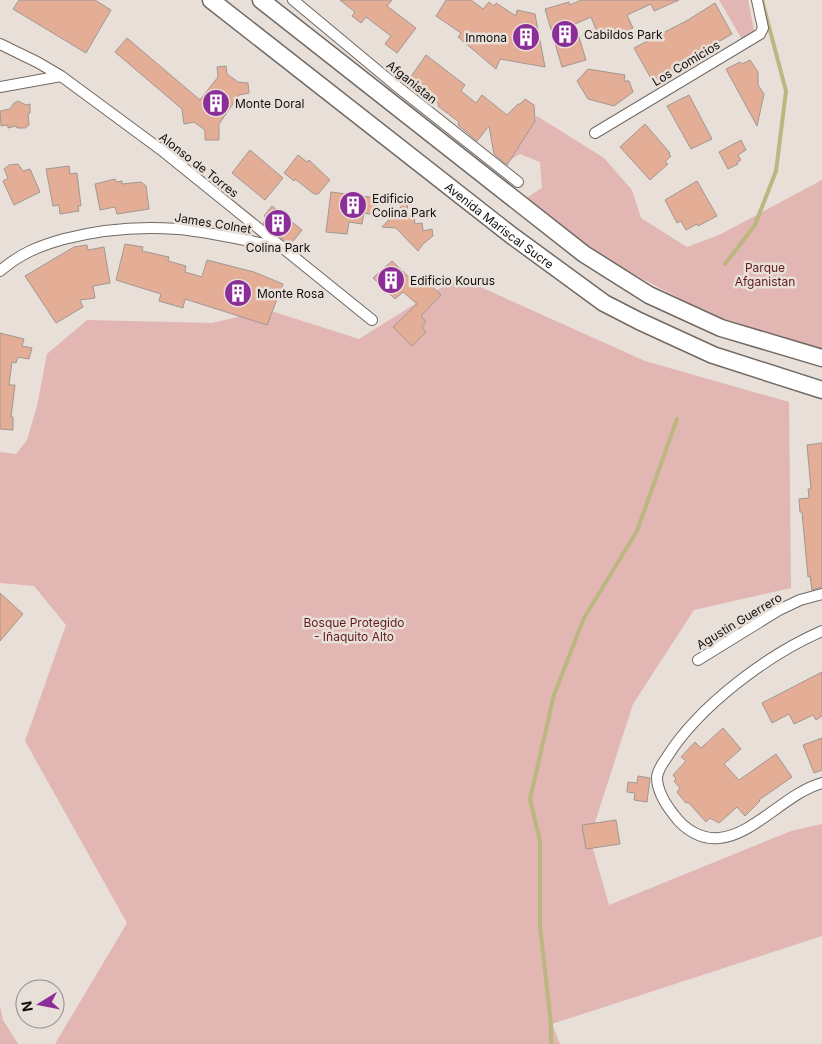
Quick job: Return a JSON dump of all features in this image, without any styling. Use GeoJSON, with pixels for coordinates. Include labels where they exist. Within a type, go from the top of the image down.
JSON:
{"type":"FeatureCollection","features":[{"type":"Feature","properties":{"kind":"main road","name":"Avenida Mariscal Sucre"},"geometry":{"type":"LineString","coordinates":[[211,0],[511,235],[604,303],[713,355],[822,390]]}},
{"type":"Feature","properties":{"kind":"main road"},"geometry":{"type":"LineString","coordinates":[[261,0],[592,259],[649,295],[721,328],[822,358]]}},
{"type":"Feature","properties":{"kind":"street","name":"Afganistan"},"geometry":{"type":"LineString","coordinates":[[293,0],[394,84],[518,182]]}},
{"type":"Feature","properties":{"kind":"street","name":"Los Comicios"},"geometry":{"type":"LineString","coordinates":[[594,133],[760,34],[762,28],[757,0]]}},
{"type":"Feature","properties":{"kind":"street","name":"Alonso de Torres"},"geometry":{"type":"LineString","coordinates":[[0,44],[38,62],[61,76],[170,158],[372,320]]}},
{"type":"Feature","properties":{"kind":"street"},"geometry":{"type":"LineString","coordinates":[[0,87],[61,76]]}},
{"type":"Feature","properties":{"kind":"street","name":"James Colnet"},"geometry":{"type":"LineString","coordinates":[[0,271],[26,252],[37,247],[88,233],[125,228],[179,229],[282,247]]}},
{"type":"Feature","properties":{"kind":"street","name":"Agustin Guerrero"},"geometry":{"type":"LineString","coordinates":[[698,660],[779,610],[800,600],[822,594]]}},
{"type":"Feature","properties":{"kind":"street"},"geometry":{"type":"LineString","coordinates":[[822,631],[791,646],[756,669],[725,693],[698,718],[673,746],[659,768],[657,777],[658,786],[664,801],[674,816],[696,835],[717,839],[739,833],[777,807],[814,786],[822,784]]}},
{"type":"Feature","properties":{"kind":"green space"},"geometry":{"type":"Polygon","coordinates":[[[719,0],[748,0],[755,35],[743,41],[719,0]]]}},
{"type":"Feature","properties":{"kind":"green space","name":"Parque Afganistan"},"geometry":{"type":"Polygon","coordinates":[[[537,116],[604,158],[632,190],[641,218],[687,247],[721,234],[822,180],[822,351],[741,326],[707,313],[605,259],[520,202],[542,188],[540,162],[520,154],[510,160],[517,145],[537,116]]]}},
{"type":"Feature","properties":{"kind":"green space","name":"Bosque Protegido - Iñaquito Alto"},"geometry":{"type":"Polygon","coordinates":[[[458,277],[645,361],[789,402],[791,588],[694,610],[633,704],[590,838],[609,905],[791,831],[822,824],[822,936],[552,1024],[560,1044],[55,1044],[127,923],[25,741],[66,625],[34,586],[0,583],[0,452],[16,454],[27,440],[37,406],[47,354],[87,320],[212,323],[268,310],[359,339],[458,277]]]}},
{"type":"Feature","properties":{"kind":"green space"},"geometry":{"type":"Polygon","coordinates":[[[0,1006],[3,1020],[18,1044],[0,1044],[0,1006]]]}},
{"type":"Feature","properties":{"kind":"building"},"geometry":{"type":"Polygon","coordinates":[[[19,0],[95,0],[111,10],[86,53],[13,9],[19,0]]]}},
{"type":"Feature","properties":{"kind":"building"},"geometry":{"type":"Polygon","coordinates":[[[340,0],[392,0],[387,6],[416,28],[397,53],[385,44],[391,36],[366,17],[361,23],[352,16],[355,12],[340,0]]]}},
{"type":"Feature","properties":{"kind":"building"},"geometry":{"type":"Polygon","coordinates":[[[446,0],[471,0],[483,9],[489,2],[494,6],[496,3],[516,16],[517,10],[535,14],[545,67],[500,59],[496,69],[458,37],[461,33],[436,16],[446,0]]]}},
{"type":"Feature","properties":{"kind":"building"},"geometry":{"type":"Polygon","coordinates":[[[581,0],[679,0],[654,11],[651,4],[627,15],[633,28],[618,35],[617,31],[600,39],[591,17],[575,24],[586,60],[562,67],[545,9],[569,2],[570,5],[581,0]]]}},
{"type":"Feature","properties":{"kind":"building"},"geometry":{"type":"Polygon","coordinates":[[[715,3],[732,34],[690,58],[692,62],[653,82],[634,48],[688,20],[715,3]]]}},
{"type":"Feature","properties":{"kind":"building"},"geometry":{"type":"Polygon","coordinates":[[[127,38],[200,100],[218,77],[217,67],[226,66],[227,74],[238,82],[248,83],[249,93],[239,95],[219,124],[219,140],[205,140],[205,130],[194,122],[184,124],[182,109],[115,52],[127,38]]]}},
{"type":"Feature","properties":{"kind":"building"},"geometry":{"type":"Polygon","coordinates":[[[426,55],[465,85],[461,91],[476,103],[482,95],[507,115],[525,99],[534,105],[535,121],[507,165],[494,154],[489,126],[477,141],[458,125],[459,122],[438,106],[439,104],[422,91],[419,95],[407,86],[412,79],[410,78],[426,55]]]}},
{"type":"Feature","properties":{"kind":"building"},"geometry":{"type":"Polygon","coordinates":[[[750,60],[758,72],[758,85],[764,94],[757,126],[726,69],[740,62],[742,64],[750,60]]]}},
{"type":"Feature","properties":{"kind":"building"},"geometry":{"type":"Polygon","coordinates":[[[588,69],[625,75],[624,81],[629,81],[633,92],[614,106],[588,99],[577,81],[588,69]]]}},
{"type":"Feature","properties":{"kind":"building"},"geometry":{"type":"Polygon","coordinates":[[[689,95],[712,139],[691,149],[667,106],[689,95]]]}},
{"type":"Feature","properties":{"kind":"building"},"geometry":{"type":"Polygon","coordinates":[[[18,101],[26,105],[30,104],[30,113],[28,114],[29,125],[25,128],[17,128],[16,126],[8,128],[8,125],[1,126],[0,111],[10,109],[18,101]]]}},
{"type":"Feature","properties":{"kind":"building"},"geometry":{"type":"Polygon","coordinates":[[[645,124],[671,156],[665,162],[668,164],[650,180],[620,147],[645,124]]]}},
{"type":"Feature","properties":{"kind":"building"},"geometry":{"type":"Polygon","coordinates":[[[741,140],[746,150],[738,155],[741,160],[737,162],[738,164],[728,169],[719,152],[741,140]]]}},
{"type":"Feature","properties":{"kind":"building"},"geometry":{"type":"Polygon","coordinates":[[[250,150],[283,178],[265,200],[232,173],[250,150]]]}},
{"type":"Feature","properties":{"kind":"building"},"geometry":{"type":"Polygon","coordinates":[[[298,155],[307,162],[309,160],[330,180],[318,194],[314,194],[284,173],[298,155]]]}},
{"type":"Feature","properties":{"kind":"building"},"geometry":{"type":"Polygon","coordinates":[[[18,164],[23,171],[30,169],[40,192],[14,205],[3,181],[8,178],[4,169],[9,165],[18,164]]]}},
{"type":"Feature","properties":{"kind":"building"},"geometry":{"type":"Polygon","coordinates":[[[69,166],[70,174],[77,173],[81,206],[78,206],[79,211],[60,214],[59,205],[53,206],[46,169],[69,166]]]}},
{"type":"Feature","properties":{"kind":"building"},"geometry":{"type":"Polygon","coordinates":[[[115,179],[116,182],[122,181],[122,184],[141,182],[146,186],[149,209],[117,214],[115,207],[100,210],[95,184],[115,179]]]}},
{"type":"Feature","properties":{"kind":"building"},"geometry":{"type":"Polygon","coordinates":[[[697,181],[717,216],[686,230],[681,221],[677,223],[665,200],[697,181]]]}},
{"type":"Feature","properties":{"kind":"building","name":"Edificio Colina Park"},"geometry":{"type":"Polygon","coordinates":[[[331,192],[377,198],[375,215],[364,213],[362,224],[349,222],[347,234],[326,232],[331,192]]]}},
{"type":"Feature","properties":{"kind":"building"},"geometry":{"type":"Polygon","coordinates":[[[408,199],[407,215],[414,216],[415,224],[422,223],[423,231],[432,229],[433,236],[418,251],[396,228],[382,227],[408,199]]]}},
{"type":"Feature","properties":{"kind":"building","name":"Colina Park"},"geometry":{"type":"Polygon","coordinates":[[[272,206],[302,230],[290,245],[263,223],[267,218],[264,216],[272,206]]]}},
{"type":"Feature","properties":{"kind":"building"},"geometry":{"type":"Polygon","coordinates":[[[125,244],[143,247],[142,251],[169,257],[168,261],[186,266],[185,272],[202,277],[207,260],[254,272],[283,284],[267,325],[185,299],[183,308],[159,301],[161,294],[116,280],[125,244]]]}},
{"type":"Feature","properties":{"kind":"building"},"geometry":{"type":"Polygon","coordinates":[[[87,245],[88,250],[104,247],[110,283],[93,286],[95,298],[80,300],[83,307],[56,323],[25,276],[74,247],[87,245]]]}},
{"type":"Feature","properties":{"kind":"building"},"geometry":{"type":"Polygon","coordinates":[[[392,261],[416,284],[422,277],[441,295],[421,316],[426,322],[422,327],[426,332],[412,346],[393,327],[417,304],[403,292],[395,299],[373,278],[392,261]]]}},
{"type":"Feature","properties":{"kind":"building"},"geometry":{"type":"Polygon","coordinates":[[[0,333],[24,339],[22,346],[32,348],[29,359],[18,357],[16,363],[12,362],[9,385],[15,385],[11,417],[13,417],[13,430],[0,429],[0,333]]]}},
{"type":"Feature","properties":{"kind":"building"},"geometry":{"type":"Polygon","coordinates":[[[822,443],[822,587],[812,590],[810,576],[808,577],[799,499],[809,498],[808,489],[811,489],[807,445],[822,443]]]}},
{"type":"Feature","properties":{"kind":"building"},"geometry":{"type":"Polygon","coordinates":[[[0,593],[23,614],[0,641],[0,593]]]}},
{"type":"Feature","properties":{"kind":"building"},"geometry":{"type":"Polygon","coordinates":[[[822,672],[822,716],[816,720],[813,715],[794,724],[789,714],[772,723],[762,703],[822,672]]]}},
{"type":"Feature","properties":{"kind":"building"},"geometry":{"type":"Polygon","coordinates":[[[723,728],[741,749],[724,764],[739,780],[776,754],[792,777],[759,800],[745,816],[737,807],[719,823],[710,818],[706,822],[677,792],[680,788],[674,781],[676,779],[673,775],[686,761],[681,757],[695,742],[701,748],[723,728]]]}},
{"type":"Feature","properties":{"kind":"building"},"geometry":{"type":"Polygon","coordinates":[[[822,738],[822,770],[814,773],[803,745],[822,738]]]}},
{"type":"Feature","properties":{"kind":"building"},"geometry":{"type":"Polygon","coordinates":[[[638,776],[650,778],[647,802],[634,800],[635,793],[627,792],[628,782],[637,783],[638,776]]]}},
{"type":"Feature","properties":{"kind":"building"},"geometry":{"type":"Polygon","coordinates":[[[616,820],[620,844],[586,849],[582,825],[616,820]]]}},
{"type":"Feature","properties":{"kind":"waterway"},"geometry":{"type":"LineString","coordinates":[[725,264],[755,225],[776,171],[786,91],[762,0]]}},
{"type":"Feature","properties":{"kind":"waterway"},"geometry":{"type":"LineString","coordinates":[[551,1044],[551,1024],[540,926],[540,841],[530,799],[554,695],[584,618],[637,531],[677,419]]}},
{"type":"Feature","properties":{"kind":"place","name":"Cabildos Park"},"geometry":{"type":"Point","coordinates":[565,34]}},
{"type":"Feature","properties":{"kind":"place","name":"Inmona"},"geometry":{"type":"Point","coordinates":[526,37]}},
{"type":"Feature","properties":{"kind":"place","name":"Monte Doral"},"geometry":{"type":"Point","coordinates":[216,103]}},
{"type":"Feature","properties":{"kind":"place","name":"Edificio Colina Park"},"geometry":{"type":"Point","coordinates":[353,205]}},
{"type":"Feature","properties":{"kind":"place","name":"Colina Park"},"geometry":{"type":"Point","coordinates":[278,223]}},
{"type":"Feature","properties":{"kind":"place","name":"Edificio Kourus"},"geometry":{"type":"Point","coordinates":[391,280]}},
{"type":"Feature","properties":{"kind":"place","name":"Monte Rosa"},"geometry":{"type":"Point","coordinates":[238,293]}}]}
